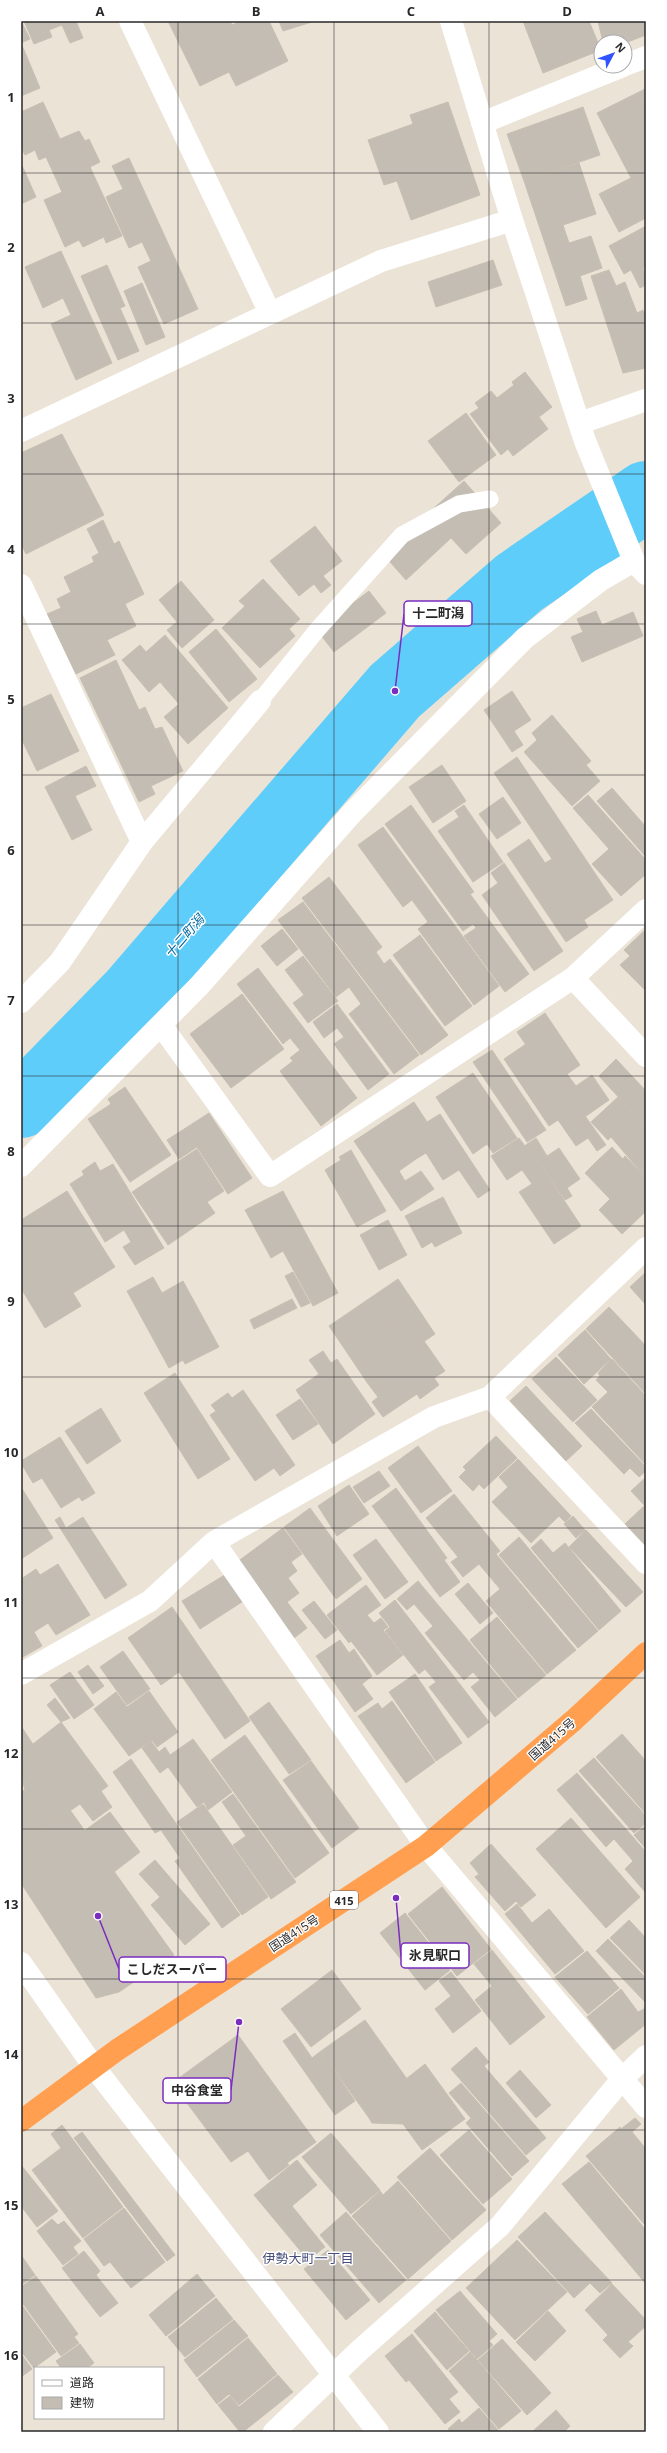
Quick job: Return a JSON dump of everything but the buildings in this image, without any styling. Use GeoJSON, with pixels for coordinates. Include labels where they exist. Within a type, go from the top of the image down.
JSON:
{"type":"FeatureCollection","features":[{"type":"Feature","properties":{"kind":"highway","name":"国道415号"},"geometry":{"type":"LineString","coordinates":[[21,2121],[94,2067],[426,1846],[574,1720],[646,1653]]}},
{"type":"Feature","properties":{"kind":"street"},"geometry":{"type":"LineString","coordinates":[[130,21],[270,313]]}},
{"type":"Feature","properties":{"kind":"street"},"geometry":{"type":"LineString","coordinates":[[21,1166],[199,986],[353,812],[525,638],[601,580],[640,567],[583,432],[512,220],[451,21]]}},
{"type":"Feature","properties":{"kind":"street"},"geometry":{"type":"LineString","coordinates":[[633,62],[646,57]]}},
{"type":"Feature","properties":{"kind":"street"},"geometry":{"type":"LineString","coordinates":[[482,123],[604,74]]}},
{"type":"Feature","properties":{"kind":"street"},"geometry":{"type":"LineString","coordinates":[[21,431],[381,261],[512,220]]}},
{"type":"Feature","properties":{"kind":"street"},"geometry":{"type":"LineString","coordinates":[[583,432],[646,400]]}},
{"type":"Feature","properties":{"kind":"street"},"geometry":{"type":"LineString","coordinates":[[21,585],[142,842]]}},
{"type":"Feature","properties":{"kind":"street"},"geometry":{"type":"LineString","coordinates":[[21,1002],[60,962],[142,842],[260,701]]}},
{"type":"Feature","properties":{"kind":"street"},"geometry":{"type":"LineString","coordinates":[[161,1024],[270,1176],[573,978],[646,910]]}},
{"type":"Feature","properties":{"kind":"street"},"geometry":{"type":"LineString","coordinates":[[573,978],[646,1056]]}},
{"type":"Feature","properties":{"kind":"street"},"geometry":{"type":"LineString","coordinates":[[21,1674],[150,1601],[214,1542],[434,1417],[490,1397],[646,1248]]}},
{"type":"Feature","properties":{"kind":"street"},"geometry":{"type":"LineString","coordinates":[[490,1397],[646,1563]]}},
{"type":"Feature","properties":{"kind":"street"},"geometry":{"type":"LineString","coordinates":[[214,1542],[426,1846],[646,2107]]}},
{"type":"Feature","properties":{"kind":"street"},"geometry":{"type":"LineString","coordinates":[[21,1963],[94,2067],[378,2432]]}},
{"type":"Feature","properties":{"kind":"street"},"geometry":{"type":"LineString","coordinates":[[274,2432],[360,2350],[500,2226],[622,2079],[646,2056]]}},
{"type":"Feature","properties":{"kind":"lane"},"geometry":{"type":"LineString","coordinates":[[260,701],[317,630],[402,535],[459,504],[490,499]]}},
{"type":"Feature","properties":{"kind":"waterway","name":"十二町潟"},"geometry":{"type":"LineString","coordinates":[[21,1103],[43,1087],[132,996],[395,691],[519,583],[646,496]]}},
{"type":"Feature","properties":{"kind":"place","name":"十二町潟"},"geometry":{"type":"Point","coordinates":[395,691]}},
{"type":"Feature","properties":{"kind":"place","name":"氷見駅口"},"geometry":{"type":"Point","coordinates":[396,1898]}},
{"type":"Feature","properties":{"kind":"place","name":"こしだスーパー"},"geometry":{"type":"Point","coordinates":[98,1916]}},
{"type":"Feature","properties":{"kind":"place","name":"中谷食堂"},"geometry":{"type":"Point","coordinates":[239,2022]}},
{"type":"Feature","properties":{"kind":"district","name":"伊勢大町一丁目"},"geometry":{"type":"Point","coordinates":[308,2258]}}]}
